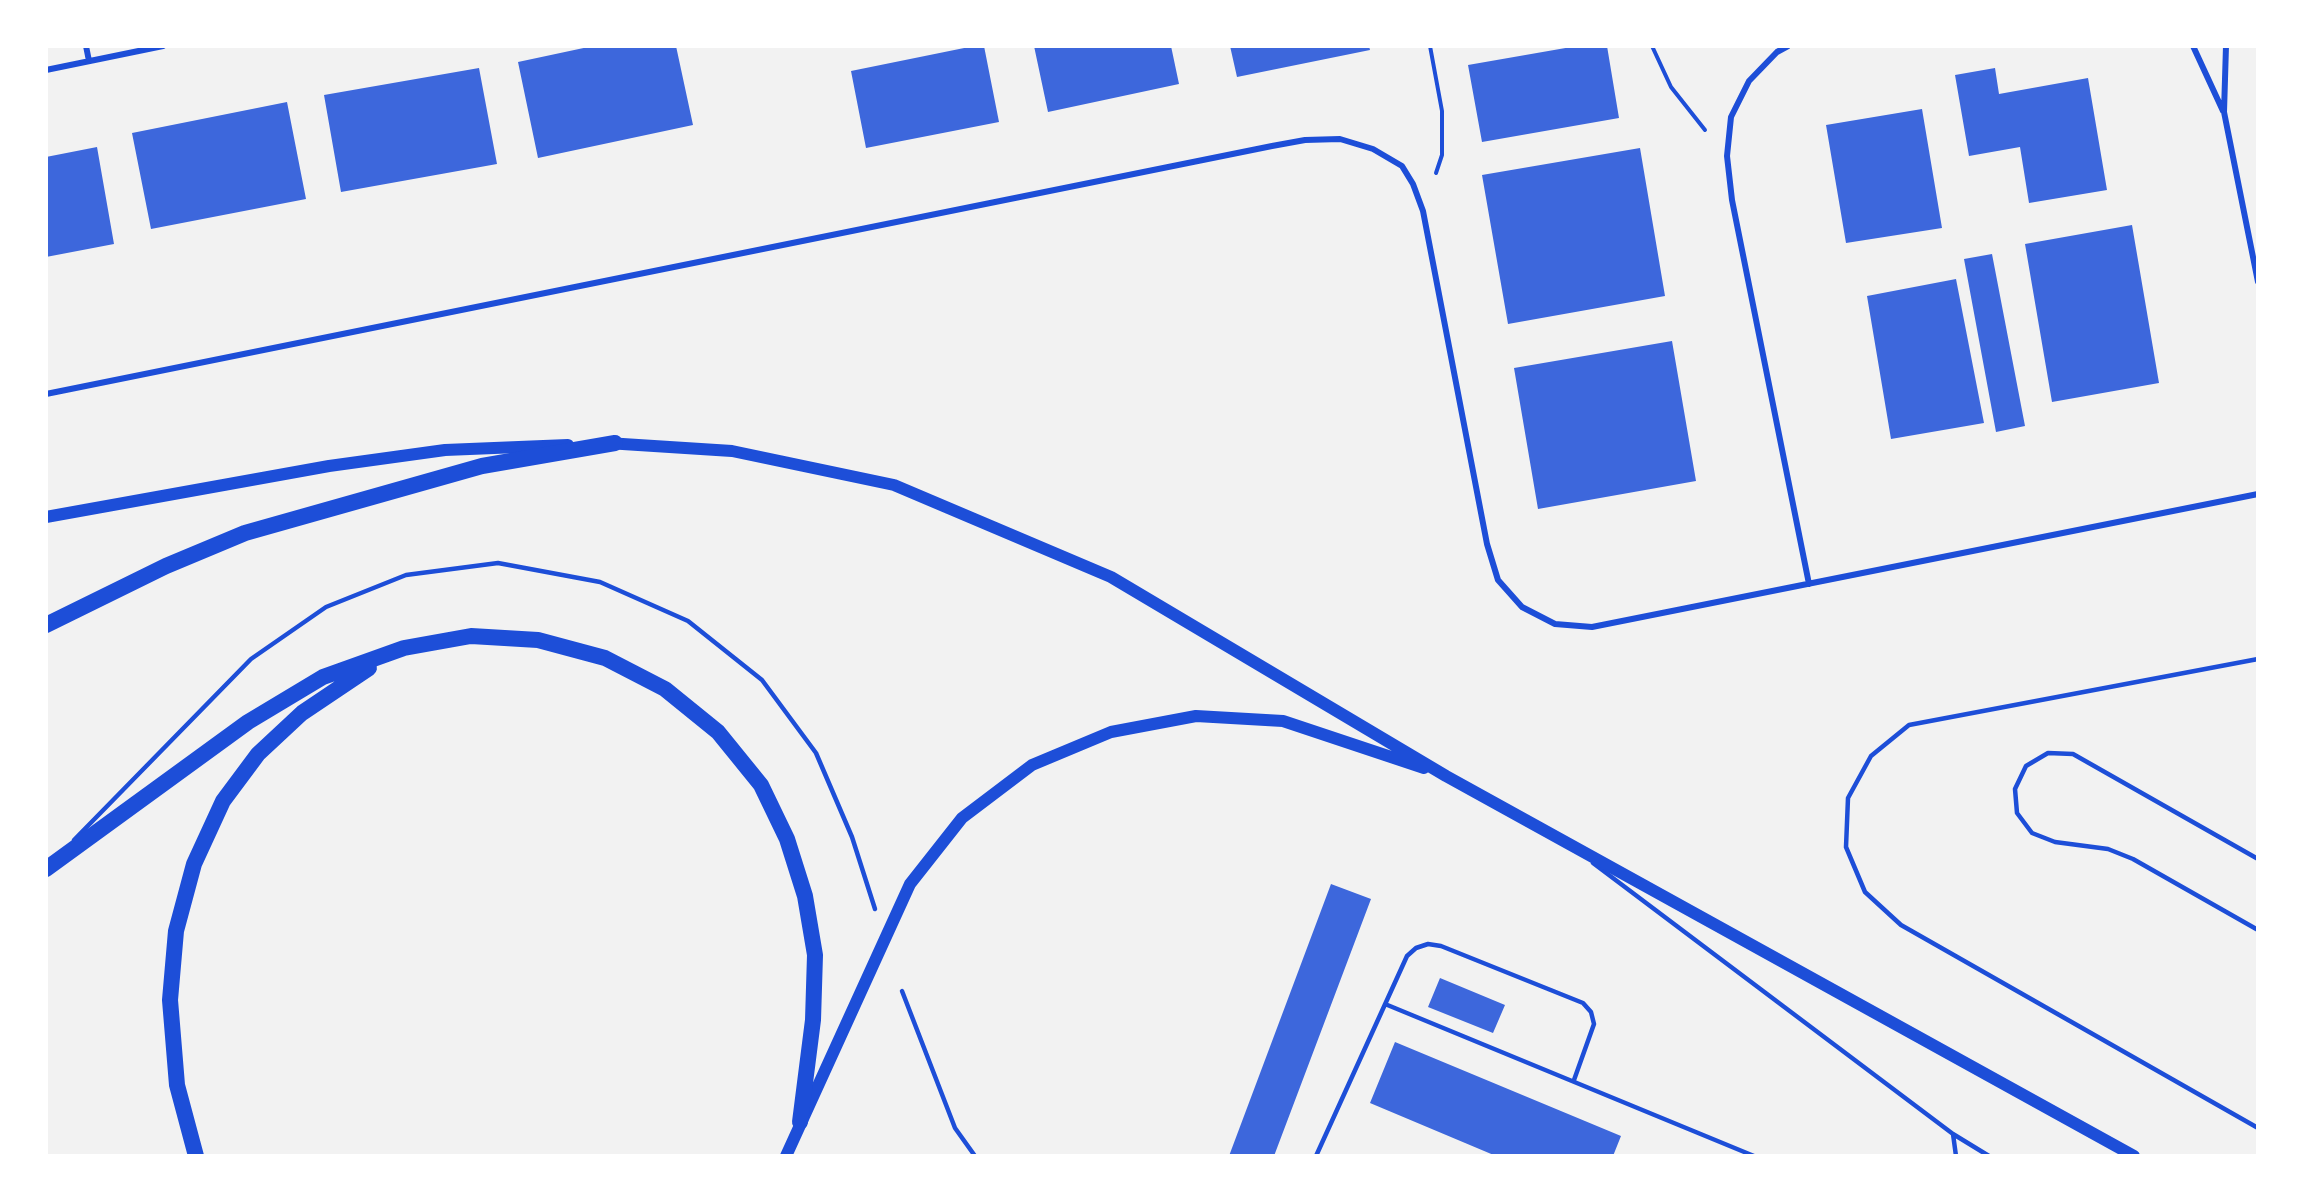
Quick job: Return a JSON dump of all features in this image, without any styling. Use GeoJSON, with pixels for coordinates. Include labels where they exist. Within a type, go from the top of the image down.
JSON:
{"type":"FeatureCollection","features":[{"type":"Feature","properties":{"kind":"highway"},"geometry":{"type":"LineString","coordinates":[[46,625],[166,566],[245,533],[482,466],[615,443]]}},
{"type":"Feature","properties":{"kind":"highway"},"geometry":{"type":"LineString","coordinates":[[46,868],[248,722],[323,677],[404,648],[471,636],[538,640],[594,655],[665,688],[718,732],[761,785],[788,839],[805,896],[815,955],[813,1020],[800,1122]]}},
{"type":"Feature","properties":{"kind":"highway"},"geometry":{"type":"LineString","coordinates":[[196,1155],[177,1085],[170,1000],[176,931],[194,864],[223,801],[258,754],[302,713],[404,648]]}},
{"type":"Feature","properties":{"kind":"main road"},"geometry":{"type":"LineString","coordinates":[[46,517],[318,468],[434,452],[615,443],[732,451],[894,485],[1111,577],[1446,776],[2134,1155]]}},
{"type":"Feature","properties":{"kind":"main road"},"geometry":{"type":"LineString","coordinates":[[786,1155],[910,884],[962,818],[1032,765],[1111,732],[1196,716],[1283,721],[1446,776]]}},
{"type":"Feature","properties":{"kind":"street"},"geometry":{"type":"LineString","coordinates":[[86,46],[89,61]]}},
{"type":"Feature","properties":{"kind":"street"},"geometry":{"type":"LineString","coordinates":[[46,70],[134,49],[163,46]]}},
{"type":"Feature","properties":{"kind":"street"},"geometry":{"type":"LineString","coordinates":[[1788,46],[1777,52],[1749,81],[1731,117],[1727,156],[1734,212],[1809,584]]}},
{"type":"Feature","properties":{"kind":"street"},"geometry":{"type":"LineString","coordinates":[[2193,46],[2223,112],[2258,282]]}},
{"type":"Feature","properties":{"kind":"street"},"geometry":{"type":"LineString","coordinates":[[2223,112],[2226,46]]}},
{"type":"Feature","properties":{"kind":"street"},"geometry":{"type":"LineString","coordinates":[[46,394],[1305,140],[1340,140],[1373,149],[1402,166],[1413,184],[1423,211],[1487,544],[1498,580],[1522,607],[1555,624],[1592,627],[2258,494]]}},
{"type":"Feature","properties":{"kind":"lane"},"geometry":{"type":"LineString","coordinates":[[46,868],[251,659],[326,607],[406,575],[498,563],[600,582],[669,612],[688,621],[762,680],[816,753],[852,837],[875,909]]}},
{"type":"Feature","properties":{"kind":"lane"},"geometry":{"type":"LineString","coordinates":[[2258,659],[1909,725],[1871,756],[1848,798],[1846,848],[1865,892],[1901,925],[2258,1128]]}},
{"type":"Feature","properties":{"kind":"lane"},"geometry":{"type":"LineString","coordinates":[[2258,859],[2073,754],[2048,753],[2026,766],[2015,789],[2017,813],[2032,833],[2055,842],[2108,849],[2133,859],[2258,930]]}},
{"type":"Feature","properties":{"kind":"lane"},"geometry":{"type":"LineString","coordinates":[[1560,838],[1953,1134],[1989,1155]]}},
{"type":"Feature","properties":{"kind":"lane"},"geometry":{"type":"LineString","coordinates":[[1316,1155],[1407,956],[1416,948],[1428,944],[1441,946],[1583,1003],[1591,1012],[1594,1024],[1574,1080]]}},
{"type":"Feature","properties":{"kind":"lane"},"geometry":{"type":"LineString","coordinates":[[902,992],[955,1128],[975,1155]]}},
{"type":"Feature","properties":{"kind":"lane"},"geometry":{"type":"LineString","coordinates":[[1385,1004],[1754,1155]]}},
{"type":"Feature","properties":{"kind":"lane"},"geometry":{"type":"LineString","coordinates":[[1953,1134],[1956,1155]]}},
{"type":"Feature","properties":{"kind":"path"},"geometry":{"type":"LineString","coordinates":[[1423,211],[1442,155],[1442,111],[1430,46]]}},
{"type":"Feature","properties":{"kind":"path"},"geometry":{"type":"LineString","coordinates":[[1652,46],[1671,87],[1727,156]]}},
{"type":"Feature","properties":{"kind":"building"},"geometry":{"type":"Polygon","coordinates":[[[593,46],[676,46],[693,125],[538,158],[518,62],[593,46]]]}},
{"type":"Feature","properties":{"kind":"building"},"geometry":{"type":"Polygon","coordinates":[[[974,46],[984,46],[999,122],[866,148],[851,71],[974,46]]]}},
{"type":"Feature","properties":{"kind":"building"},"geometry":{"type":"Polygon","coordinates":[[[1034,46],[1171,46],[1179,84],[1048,112],[1034,46]]]}},
{"type":"Feature","properties":{"kind":"building"},"geometry":{"type":"Polygon","coordinates":[[[1230,46],[1369,46],[1370,50],[1237,77],[1230,46]]]}},
{"type":"Feature","properties":{"kind":"building"},"geometry":{"type":"Polygon","coordinates":[[[1577,46],[1607,46],[1619,118],[1482,142],[1468,65],[1577,46]]]}},
{"type":"Feature","properties":{"kind":"building"},"geometry":{"type":"Polygon","coordinates":[[[479,68],[497,164],[341,192],[324,95],[479,68]]]}},
{"type":"Feature","properties":{"kind":"building"},"geometry":{"type":"Polygon","coordinates":[[[1995,68],[1999,94],[2088,78],[2107,190],[2029,203],[2020,147],[1969,156],[1955,75],[1995,68]]]}},
{"type":"Feature","properties":{"kind":"building"},"geometry":{"type":"Polygon","coordinates":[[[287,102],[306,199],[151,229],[132,133],[287,102]]]}},
{"type":"Feature","properties":{"kind":"building"},"geometry":{"type":"Polygon","coordinates":[[[1922,109],[1942,228],[1846,243],[1826,125],[1922,109]]]}},
{"type":"Feature","properties":{"kind":"building"},"geometry":{"type":"Polygon","coordinates":[[[97,147],[114,244],[46,257],[46,157],[97,147]]]}},
{"type":"Feature","properties":{"kind":"building"},"geometry":{"type":"Polygon","coordinates":[[[1640,148],[1665,296],[1508,324],[1482,175],[1640,148]]]}},
{"type":"Feature","properties":{"kind":"building"},"geometry":{"type":"Polygon","coordinates":[[[2132,225],[2159,383],[2052,402],[2025,244],[2132,225]]]}},
{"type":"Feature","properties":{"kind":"building"},"geometry":{"type":"Polygon","coordinates":[[[1992,254],[2025,426],[1996,432],[1964,259],[1992,254]]]}},
{"type":"Feature","properties":{"kind":"building"},"geometry":{"type":"Polygon","coordinates":[[[1956,279],[1984,423],[1891,439],[1867,296],[1956,279]]]}},
{"type":"Feature","properties":{"kind":"building"},"geometry":{"type":"Polygon","coordinates":[[[1672,341],[1696,481],[1538,509],[1514,368],[1672,341]]]}},
{"type":"Feature","properties":{"kind":"building"},"geometry":{"type":"Polygon","coordinates":[[[1331,884],[1371,899],[1274,1156],[1229,1156],[1331,884]]]}},
{"type":"Feature","properties":{"kind":"building"},"geometry":{"type":"Polygon","coordinates":[[[1440,978],[1505,1005],[1493,1033],[1428,1007],[1440,978]]]}},
{"type":"Feature","properties":{"kind":"building"},"geometry":{"type":"Polygon","coordinates":[[[1395,1042],[1621,1136],[1613,1156],[1496,1156],[1370,1103],[1395,1042]]]}}]}
